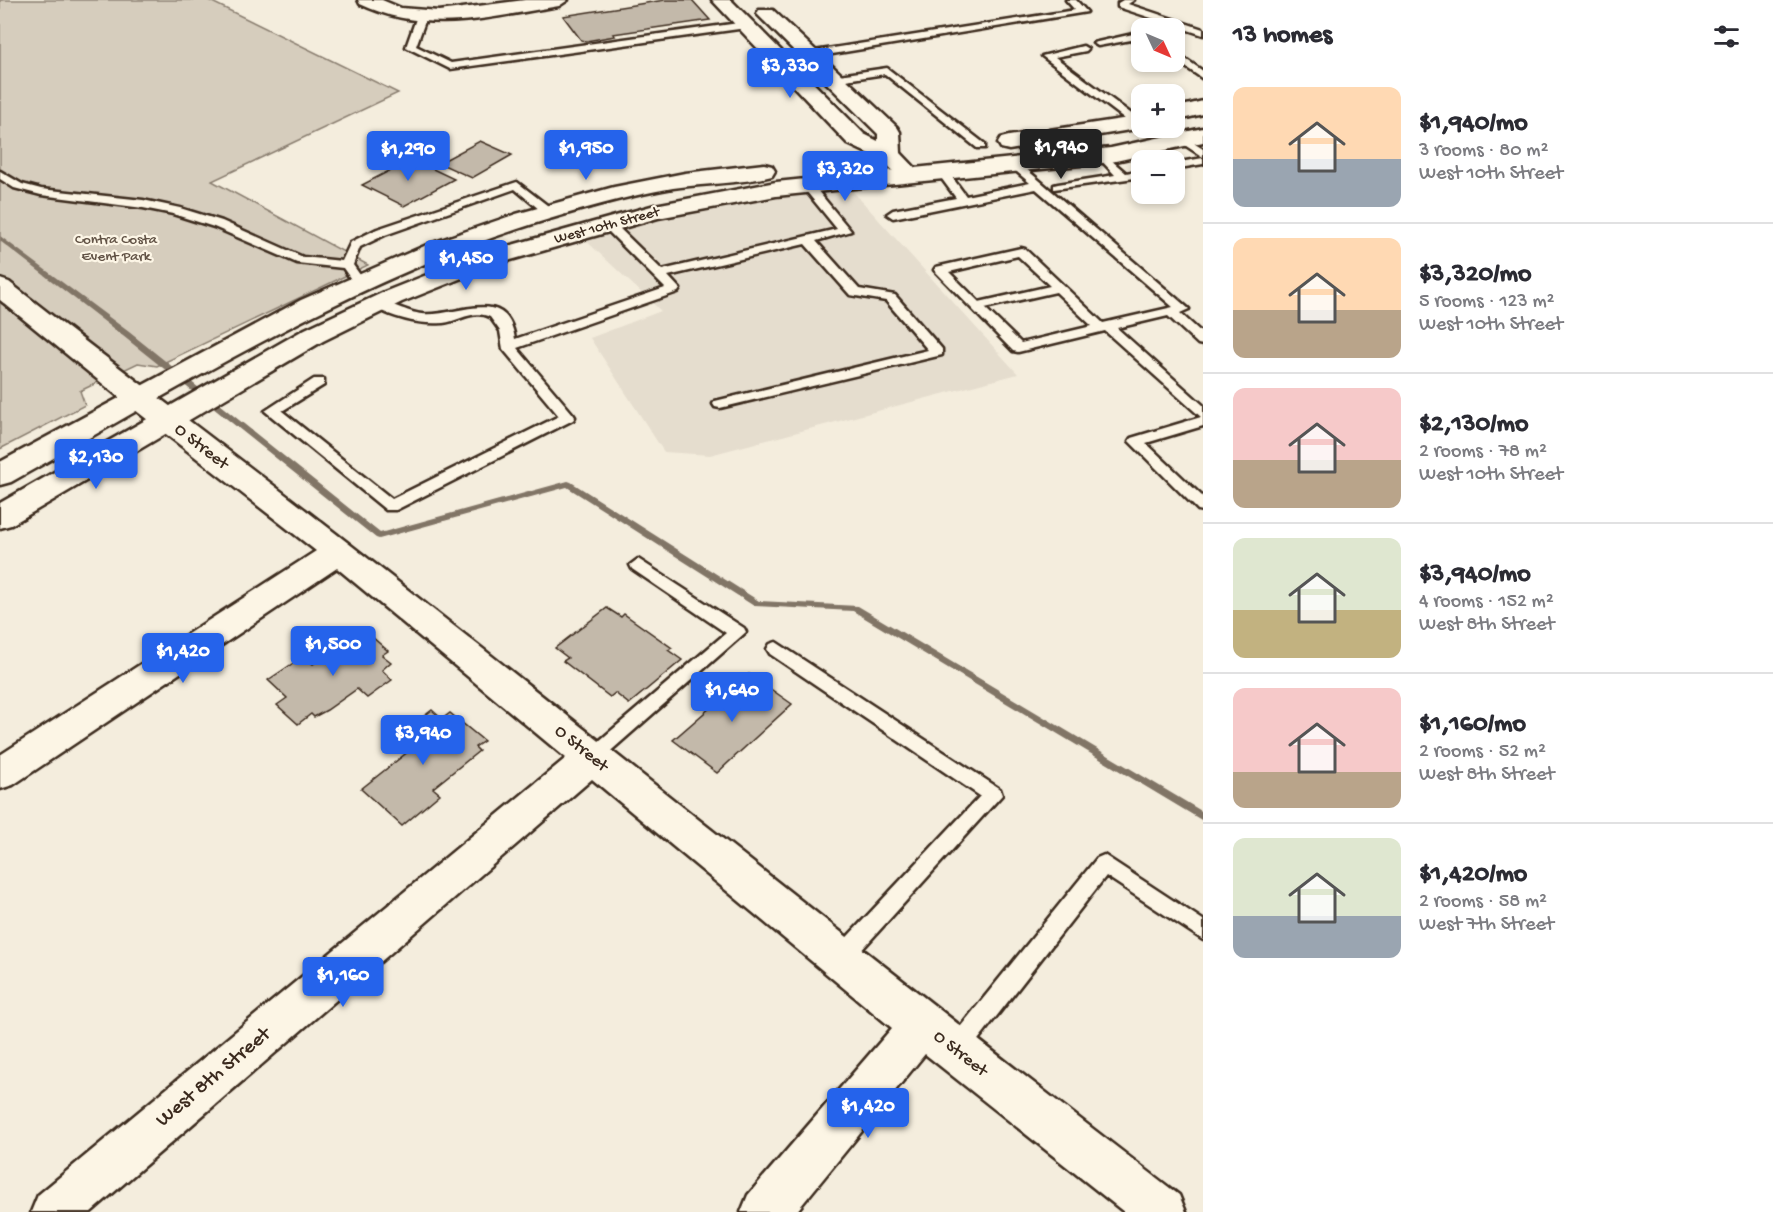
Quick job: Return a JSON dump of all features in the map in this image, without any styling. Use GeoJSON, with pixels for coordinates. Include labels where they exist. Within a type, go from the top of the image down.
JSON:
{"type":"FeatureCollection","features":[{"type":"Feature","properties":{"kind":"street"},"geometry":{"type":"LineString","coordinates":[[367,0],[400,14],[422,16],[465,13],[559,0]]}},
{"type":"Feature","properties":{"kind":"street"},"geometry":{"type":"LineString","coordinates":[[721,0],[856,139],[904,161]]}},
{"type":"Feature","properties":{"kind":"street"},"geometry":{"type":"LineString","coordinates":[[751,0],[889,132],[904,161]]}},
{"type":"Feature","properties":{"kind":"street"},"geometry":{"type":"LineString","coordinates":[[1185,112],[1203,107]]}},
{"type":"Feature","properties":{"kind":"street","name":"West 10th Street"},"geometry":{"type":"LineString","coordinates":[[939,161],[981,146],[1093,132],[1131,124]]}},
{"type":"Feature","properties":{"kind":"street","name":"West 10th Street"},"geometry":{"type":"LineString","coordinates":[[0,517],[353,274],[474,234],[660,184],[904,161],[1014,164],[1103,156],[1194,137]]}},
{"type":"Feature","properties":{"kind":"street","name":"West 10th Street"},"geometry":{"type":"LineString","coordinates":[[0,475],[154,411],[378,304],[488,258],[655,212],[776,189],[808,186],[904,161]]}},
{"type":"Feature","properties":{"kind":"street","name":"O Street"},"geometry":{"type":"LineString","coordinates":[[0,287],[154,411],[338,552],[939,1038],[1162,1212]]}},
{"type":"Feature","properties":{"kind":"street"},"geometry":{"type":"LineString","coordinates":[[0,774],[338,552]]}},
{"type":"Feature","properties":{"kind":"street","name":"West 8th Street"},"geometry":{"type":"LineString","coordinates":[[56,1212],[591,758]]}},
{"type":"Feature","properties":{"kind":"street"},"geometry":{"type":"LineString","coordinates":[[765,1212],[939,1038]]}},
{"type":"Feature","properties":{"kind":"lane"},"geometry":{"type":"LineString","coordinates":[[807,55],[1082,12],[1071,0]]}},
{"type":"Feature","properties":{"kind":"lane"},"geometry":{"type":"LineString","coordinates":[[1129,0],[1120,5],[1203,32]]}},
{"type":"Feature","properties":{"kind":"lane"},"geometry":{"type":"LineString","coordinates":[[422,16],[411,47],[450,66],[746,25]]}},
{"type":"Feature","properties":{"kind":"lane"},"geometry":{"type":"LineString","coordinates":[[1098,43],[1131,37]]}},
{"type":"Feature","properties":{"kind":"lane"},"geometry":{"type":"LineString","coordinates":[[1083,49],[1047,56],[1131,116]]}},
{"type":"Feature","properties":{"kind":"lane"},"geometry":{"type":"LineString","coordinates":[[1185,62],[1203,76]]}},
{"type":"Feature","properties":{"kind":"lane"},"geometry":{"type":"LineString","coordinates":[[832,78],[887,70],[981,146]]}},
{"type":"Feature","properties":{"kind":"lane"},"geometry":{"type":"LineString","coordinates":[[1185,164],[1201,161],[1194,137]]}},
{"type":"Feature","properties":{"kind":"lane"},"geometry":{"type":"LineString","coordinates":[[1103,156],[1124,177]]}},
{"type":"Feature","properties":{"kind":"lane"},"geometry":{"type":"LineString","coordinates":[[939,161],[963,200]]}},
{"type":"Feature","properties":{"kind":"lane"},"geometry":{"type":"LineString","coordinates":[[1014,164],[1183,309],[1170,311],[1104,327],[1018,348],[940,270],[1021,252],[1058,288],[1104,327],[1203,413]]}},
{"type":"Feature","properties":{"kind":"lane"},"geometry":{"type":"LineString","coordinates":[[0,174],[18,186],[41,192],[143,204],[176,211],[218,224],[302,260],[353,274],[355,245],[381,232],[517,186],[550,212]]}},
{"type":"Feature","properties":{"kind":"lane"},"geometry":{"type":"LineString","coordinates":[[1058,187],[1131,175]]}},
{"type":"Feature","properties":{"kind":"lane"},"geometry":{"type":"LineString","coordinates":[[893,214],[1038,185]]}},
{"type":"Feature","properties":{"kind":"lane"},"geometry":{"type":"LineString","coordinates":[[0,193],[18,186]]}},
{"type":"Feature","properties":{"kind":"lane"},"geometry":{"type":"LineString","coordinates":[[660,274],[845,231],[808,186]]}},
{"type":"Feature","properties":{"kind":"lane"},"geometry":{"type":"LineString","coordinates":[[508,345],[674,290],[609,225]]}},
{"type":"Feature","properties":{"kind":"lane"},"geometry":{"type":"LineString","coordinates":[[720,404],[937,352],[890,298],[855,292],[808,240]]}},
{"type":"Feature","properties":{"kind":"lane"},"geometry":{"type":"LineString","coordinates":[[976,306],[1058,288]]}},
{"type":"Feature","properties":{"kind":"lane"},"geometry":{"type":"LineString","coordinates":[[319,382],[272,411],[392,506],[568,417],[508,345],[509,334],[504,322],[495,314],[473,310],[443,320],[398,315],[378,304]]}},
{"type":"Feature","properties":{"kind":"lane"},"geometry":{"type":"LineString","coordinates":[[1170,311],[1203,341]]}},
{"type":"Feature","properties":{"kind":"lane"},"geometry":{"type":"LineString","coordinates":[[1203,421],[1136,441],[1203,506]]}},
{"type":"Feature","properties":{"kind":"lane"},"geometry":{"type":"LineString","coordinates":[[591,758],[738,632],[638,565]]}},
{"type":"Feature","properties":{"kind":"lane"},"geometry":{"type":"LineString","coordinates":[[776,649],[993,795],[841,959]]}},
{"type":"Feature","properties":{"kind":"lane"},"geometry":{"type":"LineString","coordinates":[[939,1038],[1104,864],[1203,931]]}},
{"type":"Feature","properties":{"kind":"shaded area"},"geometry":{"type":"Polygon","coordinates":[[[849,187],[1018,374],[710,455],[664,452],[590,338],[661,311],[581,236],[715,205],[849,187]]]}},
{"type":"Feature","properties":{"kind":"green space","name":"Contra Costa Event Park"},"geometry":{"type":"Polygon","coordinates":[[[0,0],[208,0],[398,93],[212,181],[368,265],[157,366],[138,363],[80,391],[85,405],[0,449],[0,0]]]}},
{"type":"Feature","properties":{"kind":"building"},"geometry":{"type":"Polygon","coordinates":[[[665,0],[692,0],[710,20],[613,34],[615,36],[586,41],[581,40],[563,16],[665,0]]]}},
{"type":"Feature","properties":{"kind":"building"},"geometry":{"type":"Polygon","coordinates":[[[480,141],[512,155],[472,178],[439,163],[480,141]]]}},
{"type":"Feature","properties":{"kind":"building"},"geometry":{"type":"Polygon","coordinates":[[[412,159],[454,179],[404,206],[362,185],[412,159]]]}},
{"type":"Feature","properties":{"kind":"building"},"geometry":{"type":"Polygon","coordinates":[[[607,608],[621,617],[624,614],[672,648],[668,650],[682,660],[629,704],[615,693],[610,697],[563,661],[568,658],[555,648],[607,608]]]}},
{"type":"Feature","properties":{"kind":"building"},"geometry":{"type":"Polygon","coordinates":[[[363,629],[388,651],[382,655],[391,662],[382,670],[392,680],[367,698],[357,689],[327,710],[314,717],[311,714],[298,724],[277,705],[287,698],[268,680],[304,656],[313,664],[363,629]]]}},
{"type":"Feature","properties":{"kind":"building"},"geometry":{"type":"Polygon","coordinates":[[[749,674],[792,704],[717,773],[673,740],[749,674]]]}},
{"type":"Feature","properties":{"kind":"building"},"geometry":{"type":"Polygon","coordinates":[[[432,710],[442,719],[450,713],[484,741],[475,747],[479,751],[433,788],[440,794],[402,826],[361,789],[419,743],[405,731],[432,710]]]}},
{"type":"Feature","properties":{"kind":"waterway"},"geometry":{"type":"LineString","coordinates":[[0,238],[126,334],[379,536],[568,484],[757,604],[855,608],[1203,817]]}}]}
